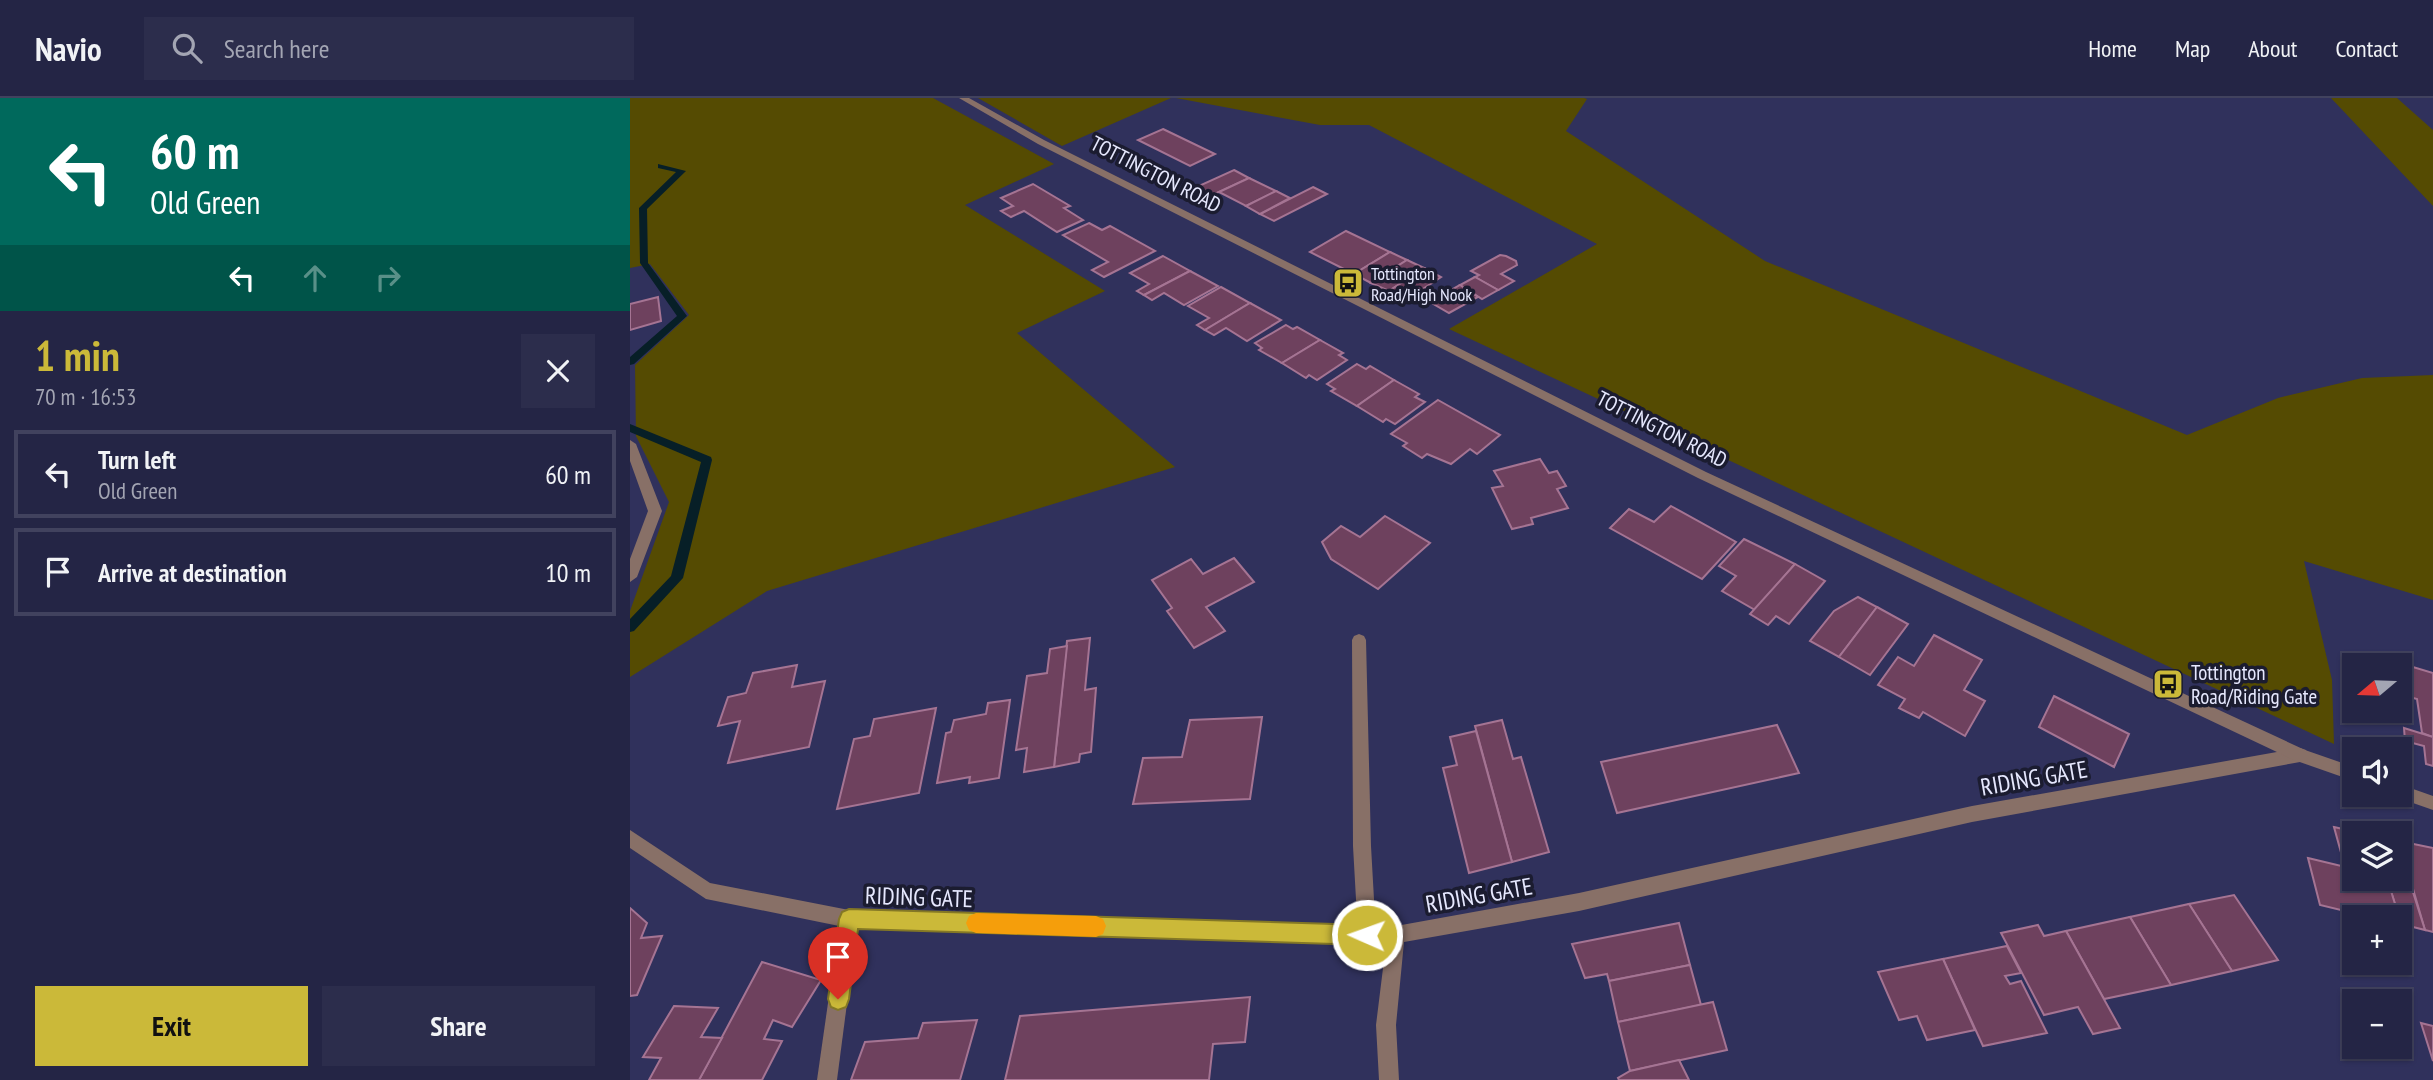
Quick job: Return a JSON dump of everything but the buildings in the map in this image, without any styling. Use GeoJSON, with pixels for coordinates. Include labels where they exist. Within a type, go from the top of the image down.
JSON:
{"type":"FeatureCollection","features":[{"type":"Feature","properties":{"kind":"street","name":"TOTTINGTON ROAD"},"geometry":{"type":"LineString","coordinates":[[963,98],[1041,142],[1702,475],[2300,755],[2342,771]]}},
{"type":"Feature","properties":{"kind":"street"},"geometry":{"type":"LineString","coordinates":[[630,444],[655,512],[630,577]]}},
{"type":"Feature","properties":{"kind":"street"},"geometry":{"type":"LineString","coordinates":[[1359,640],[1362,846],[1367,935]]}},
{"type":"Feature","properties":{"kind":"street","name":"RIDING GATE"},"geometry":{"type":"LineString","coordinates":[[630,838],[706,891],[849,919],[1396,935],[1579,902],[1972,814],[2300,755]]}},
{"type":"Feature","properties":{"kind":"street"},"geometry":{"type":"LineString","coordinates":[[2412,796],[2433,803]]}},
{"type":"Feature","properties":{"kind":"street"},"geometry":{"type":"LineString","coordinates":[[827,1080],[849,919]]}},
{"type":"Feature","properties":{"kind":"street"},"geometry":{"type":"LineString","coordinates":[[1389,1080],[1386,1025],[1396,935]]}},
{"type":"Feature","properties":{"kind":"shaded area"},"geometry":{"type":"Polygon","coordinates":[[[630,98],[933,98],[1054,164],[965,205],[1105,291],[1017,333],[1175,467],[767,591],[630,677],[630,611],[669,502],[636,436],[635,365],[689,315],[650,264],[630,268],[630,98]]]}},
{"type":"Feature","properties":{"kind":"shaded area"},"geometry":{"type":"Polygon","coordinates":[[[978,98],[1171,98],[1062,146],[978,98]]]}},
{"type":"Feature","properties":{"kind":"shaded area"},"geometry":{"type":"Polygon","coordinates":[[[1176,98],[1587,99],[1566,131],[1765,261],[2187,435],[2278,398],[2362,378],[2433,375],[2433,600],[2304,561],[2332,680],[2334,744],[1449,329],[1597,244],[1369,125],[1320,125],[1176,98]]]}},
{"type":"Feature","properties":{"kind":"shaded area"},"geometry":{"type":"Polygon","coordinates":[[[2331,98],[2397,98],[2433,130],[2433,206],[2331,98]]]}},
{"type":"Feature","properties":{"kind":"waterway"},"geometry":{"type":"LineString","coordinates":[[630,362],[682,316],[644,263],[643,208],[682,171],[661,166]]}},
{"type":"Feature","properties":{"kind":"waterway"},"geometry":{"type":"LineString","coordinates":[[630,428],[707,460],[677,578],[630,627]]}},
{"type":"Feature","properties":{"kind":"slow traffic"},"geometry":{"type":"LineString","coordinates":[[976,923],[1096,926]]}},
{"type":"Feature","properties":{"kind":"place","name":"Tottington Road/High Nook"},"geometry":{"type":"Point","coordinates":[1348,283]}},
{"type":"Feature","properties":{"kind":"place","name":"Tottington Road/Riding Gate"},"geometry":{"type":"Point","coordinates":[2168,684]}},
{"type":"Feature","properties":{"kind":"route"},"geometry":{"type":"LineString","coordinates":[[838,999],[849,919],[1367,935]]}}]}
